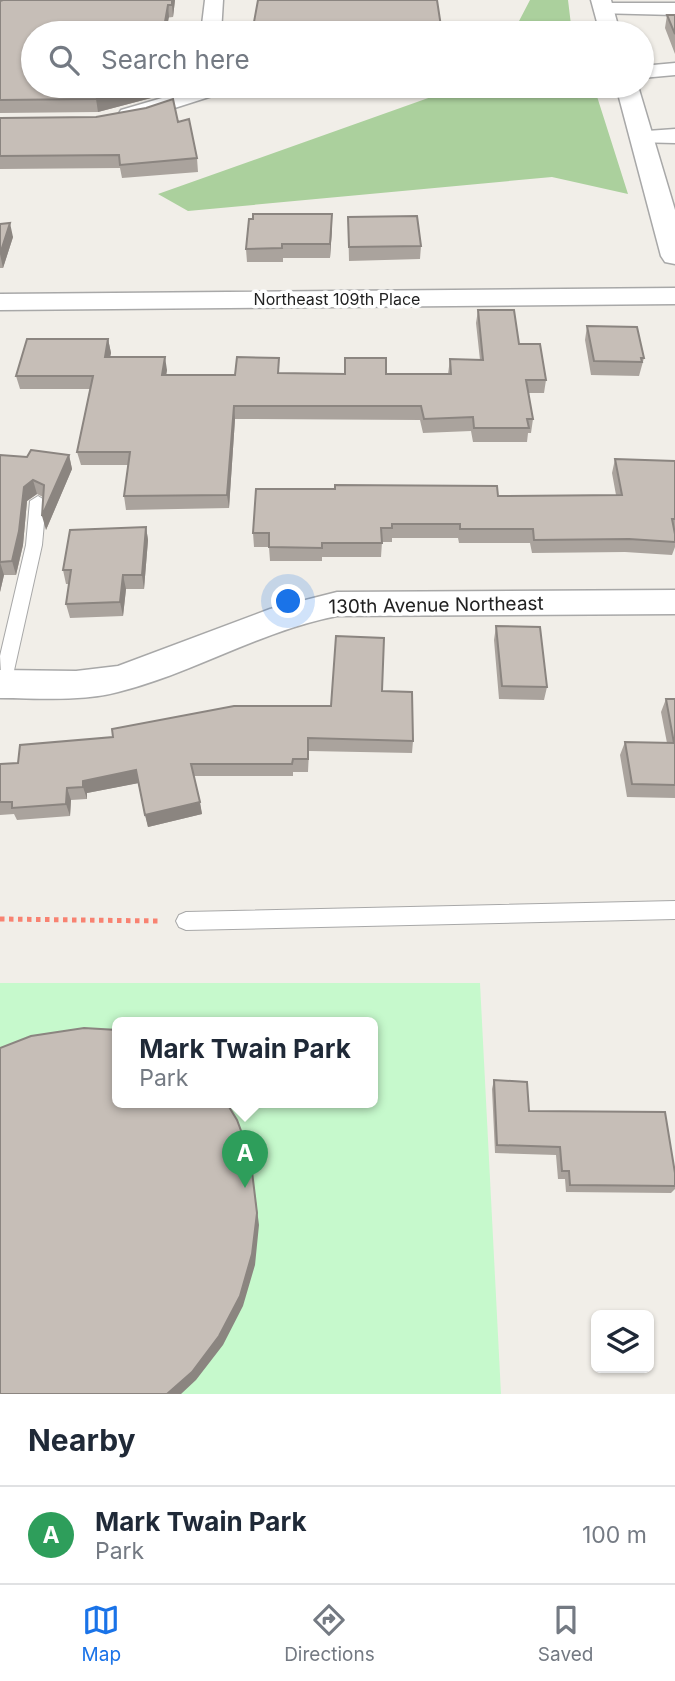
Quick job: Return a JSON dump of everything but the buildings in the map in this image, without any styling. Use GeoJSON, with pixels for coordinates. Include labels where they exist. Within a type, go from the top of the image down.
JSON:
{"type":"FeatureCollection","features":[{"type":"Feature","properties":{"kind":"street"},"geometry":{"type":"LineString","coordinates":[[212,21],[214,0]]}},
{"type":"Feature","properties":{"kind":"street"},"geometry":{"type":"LineString","coordinates":[[607,21],[602,4],[675,9]]}},
{"type":"Feature","properties":{"kind":"street"},"geometry":{"type":"LineString","coordinates":[[654,71],[675,69]]}},
{"type":"Feature","properties":{"kind":"street"},"geometry":{"type":"LineString","coordinates":[[112,118],[139,113],[186,98]]}},
{"type":"Feature","properties":{"kind":"street"},"geometry":{"type":"LineString","coordinates":[[630,98],[641,137],[667,198],[675,256]]}},
{"type":"Feature","properties":{"kind":"street"},"geometry":{"type":"LineString","coordinates":[[641,137],[675,136]]}},
{"type":"Feature","properties":{"kind":"street","name":"Northeast 109th Place"},"geometry":{"type":"LineString","coordinates":[[0,302],[675,296]]}},
{"type":"Feature","properties":{"kind":"street","name":"130th Avenue Northeast"},"geometry":{"type":"LineString","coordinates":[[1,684],[116,680],[306,608],[337,604],[675,602]]}},
{"type":"Feature","properties":{"kind":"lane"},"geometry":{"type":"LineString","coordinates":[[1,684],[34,545],[38,501]]}},
{"type":"Feature","properties":{"kind":"lane"},"geometry":{"type":"LineString","coordinates":[[186,921],[675,910]]}},
{"type":"Feature","properties":{"kind":"path"},"geometry":{"type":"LineString","coordinates":[[0,919],[186,921]]}},
{"type":"Feature","properties":{"kind":"green space"},"geometry":{"type":"Polygon","coordinates":[[[530,0],[568,0],[571,21],[519,21],[530,0]]]}},
{"type":"Feature","properties":{"kind":"green space"},"geometry":{"type":"Polygon","coordinates":[[[428,98],[597,98],[628,194],[552,177],[188,211],[158,194],[428,98]]]}},
{"type":"Feature","properties":{"kind":"green space"},"geometry":{"type":"Polygon","coordinates":[[[0,983],[480,983],[501,1394],[0,1394],[0,983]]]}},
{"type":"Feature","properties":{"kind":"place","name":"Mark Twain Park"},"geometry":{"type":"Point","coordinates":[245,1188]}}]}
